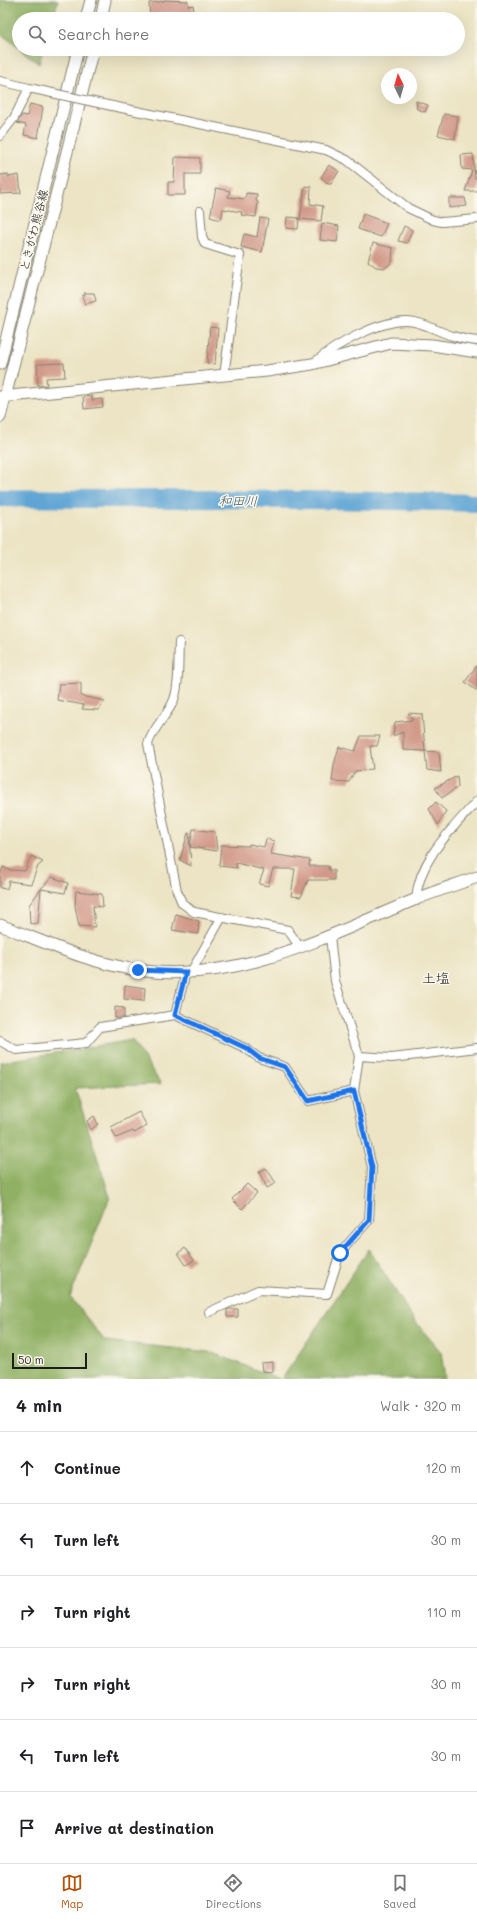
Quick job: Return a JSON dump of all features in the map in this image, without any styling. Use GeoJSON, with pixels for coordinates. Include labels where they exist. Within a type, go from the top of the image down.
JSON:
{"type":"FeatureCollection","features":[{"type":"Feature","properties":{"kind":"street"},"geometry":{"type":"LineString","coordinates":[[88,12],[91,0]]}},
{"type":"Feature","properties":{"kind":"street"},"geometry":{"type":"LineString","coordinates":[[103,12],[106,0]]}},
{"type":"Feature","properties":{"kind":"street","name":"ときがわ熊谷線"},"geometry":{"type":"LineString","coordinates":[[0,364],[76,56]]}},
{"type":"Feature","properties":{"kind":"street","name":"ときがわ熊谷線"},"geometry":{"type":"LineString","coordinates":[[0,417],[3,397],[91,56]]}},
{"type":"Feature","properties":{"kind":"street"},"geometry":{"type":"LineString","coordinates":[[0,81],[112,106],[326,150],[347,160],[408,208],[434,220],[442,222],[477,219]]}},
{"type":"Feature","properties":{"kind":"street"},"geometry":{"type":"LineString","coordinates":[[0,136],[14,118],[29,88]]}},
{"type":"Feature","properties":{"kind":"street"},"geometry":{"type":"LineString","coordinates":[[200,211],[202,237],[205,244],[240,255],[224,376]]}},
{"type":"Feature","properties":{"kind":"street"},"geometry":{"type":"LineString","coordinates":[[312,364],[329,350],[390,323],[407,321],[453,336],[477,341]]}},
{"type":"Feature","properties":{"kind":"street"},"geometry":{"type":"LineString","coordinates":[[3,397],[224,376],[312,364],[391,343],[432,345],[477,352]]}},
{"type":"Feature","properties":{"kind":"street"},"geometry":{"type":"LineString","coordinates":[[179,642],[176,690],[173,703],[151,735],[148,744],[176,891],[182,903],[194,912],[288,930],[299,946]]}},
{"type":"Feature","properties":{"kind":"street"},"geometry":{"type":"LineString","coordinates":[[416,899],[417,886],[421,875],[432,856],[444,838],[477,801]]}},
{"type":"Feature","properties":{"kind":"street"},"geometry":{"type":"LineString","coordinates":[[0,925],[91,960],[138,970],[189,972],[236,967],[330,936],[416,899],[477,877]]}},
{"type":"Feature","properties":{"kind":"street"},"geometry":{"type":"LineString","coordinates":[[175,1015],[189,972],[222,917]]}},
{"type":"Feature","properties":{"kind":"street"},"geometry":{"type":"LineString","coordinates":[[209,1312],[258,1290],[327,1294],[340,1253],[369,1220],[372,1167],[354,1091],[359,1056],[335,981],[330,936]]}},
{"type":"Feature","properties":{"kind":"street"},"geometry":{"type":"LineString","coordinates":[[0,1042],[16,1050],[86,1044],[100,1027],[175,1015],[246,1048],[259,1058],[285,1067],[308,1101],[354,1091]]}},
{"type":"Feature","properties":{"kind":"street"},"geometry":{"type":"LineString","coordinates":[[359,1056],[392,1058],[477,1048]]}},
{"type":"Feature","properties":{"kind":"green space"},"geometry":{"type":"Polygon","coordinates":[[[0,0],[58,0],[55,12],[12,12],[12,42],[0,33],[0,0]]]}},
{"type":"Feature","properties":{"kind":"green space"},"geometry":{"type":"Polygon","coordinates":[[[29,56],[41,56],[39,64],[29,56]]]}},
{"type":"Feature","properties":{"kind":"green space"},"geometry":{"type":"Polygon","coordinates":[[[132,1040],[161,1084],[75,1088],[110,1197],[70,1297],[105,1341],[210,1352],[280,1379],[0,1379],[0,1062],[132,1040]]]}},
{"type":"Feature","properties":{"kind":"green space"},"geometry":{"type":"Polygon","coordinates":[[[369,1249],[414,1320],[441,1352],[445,1379],[282,1379],[369,1249]]]}},
{"type":"Feature","properties":{"kind":"building"},"geometry":{"type":"Polygon","coordinates":[[[164,1],[188,1],[188,6],[193,5],[194,12],[150,12],[149,3],[164,1]]]}},
{"type":"Feature","properties":{"kind":"building"},"geometry":{"type":"Polygon","coordinates":[[[417,101],[428,105],[425,112],[417,109],[417,101]]]}},
{"type":"Feature","properties":{"kind":"building"},"geometry":{"type":"Polygon","coordinates":[[[30,104],[43,107],[38,138],[24,135],[26,125],[17,123],[22,115],[27,116],[30,104]]]}},
{"type":"Feature","properties":{"kind":"building"},"geometry":{"type":"Polygon","coordinates":[[[444,114],[458,116],[455,139],[438,135],[444,114]]]}},
{"type":"Feature","properties":{"kind":"building"},"geometry":{"type":"Polygon","coordinates":[[[473,154],[475,178],[477,178],[477,191],[465,191],[472,170],[462,169],[461,155],[473,154]]]}},
{"type":"Feature","properties":{"kind":"building"},"geometry":{"type":"Polygon","coordinates":[[[175,157],[200,158],[200,174],[185,174],[185,195],[168,195],[168,182],[174,182],[175,157]]]}},
{"type":"Feature","properties":{"kind":"building"},"geometry":{"type":"Polygon","coordinates":[[[329,165],[339,171],[331,184],[328,184],[321,177],[329,165]]]}},
{"type":"Feature","properties":{"kind":"building"},"geometry":{"type":"Polygon","coordinates":[[[8,174],[8,177],[19,175],[21,193],[0,194],[0,175],[8,174]]]}},
{"type":"Feature","properties":{"kind":"building"},"geometry":{"type":"Polygon","coordinates":[[[305,186],[311,187],[310,204],[323,206],[321,221],[300,219],[305,186]]]}},
{"type":"Feature","properties":{"kind":"building"},"geometry":{"type":"Polygon","coordinates":[[[216,188],[230,191],[228,197],[245,199],[246,193],[257,194],[256,201],[258,202],[256,217],[241,215],[242,212],[223,209],[221,220],[210,217],[216,188]]]}},
{"type":"Feature","properties":{"kind":"building"},"geometry":{"type":"Polygon","coordinates":[[[449,198],[465,198],[467,206],[449,208],[449,198]]]}},
{"type":"Feature","properties":{"kind":"building"},"geometry":{"type":"Polygon","coordinates":[[[363,214],[387,223],[381,237],[358,229],[363,214]]]}},
{"type":"Feature","properties":{"kind":"building"},"geometry":{"type":"Polygon","coordinates":[[[287,217],[299,218],[298,229],[286,228],[287,217]]]}},
{"type":"Feature","properties":{"kind":"building"},"geometry":{"type":"Polygon","coordinates":[[[260,218],[268,219],[262,252],[241,247],[244,234],[257,237],[260,218]]]}},
{"type":"Feature","properties":{"kind":"building"},"geometry":{"type":"Polygon","coordinates":[[[322,223],[339,226],[337,242],[320,240],[322,223]]]}},
{"type":"Feature","properties":{"kind":"building"},"geometry":{"type":"Polygon","coordinates":[[[404,226],[412,230],[407,243],[398,241],[404,226]]]}},
{"type":"Feature","properties":{"kind":"building"},"geometry":{"type":"Polygon","coordinates":[[[373,243],[393,248],[392,262],[385,268],[376,267],[368,261],[373,243]]]}},
{"type":"Feature","properties":{"kind":"building"},"geometry":{"type":"Polygon","coordinates":[[[84,293],[94,293],[96,301],[85,304],[82,296],[85,295],[84,293]]]}},
{"type":"Feature","properties":{"kind":"building"},"geometry":{"type":"Polygon","coordinates":[[[210,327],[218,328],[215,364],[207,363],[210,327]]]}},
{"type":"Feature","properties":{"kind":"building"},"geometry":{"type":"Polygon","coordinates":[[[64,363],[65,377],[46,378],[47,385],[38,386],[37,364],[64,363]]]}},
{"type":"Feature","properties":{"kind":"building"},"geometry":{"type":"Polygon","coordinates":[[[92,396],[92,400],[102,399],[103,407],[84,409],[83,397],[92,396]]]}},
{"type":"Feature","properties":{"kind":"building"},"geometry":{"type":"Polygon","coordinates":[[[477,665],[477,691],[465,682],[477,665]]]}},
{"type":"Feature","properties":{"kind":"building"},"geometry":{"type":"Polygon","coordinates":[[[81,683],[81,696],[105,701],[98,710],[82,709],[84,705],[57,700],[59,684],[81,683]]]}},
{"type":"Feature","properties":{"kind":"building"},"geometry":{"type":"Polygon","coordinates":[[[408,713],[422,714],[425,751],[403,750],[403,732],[393,736],[395,722],[413,720],[408,713]]]}},
{"type":"Feature","properties":{"kind":"building"},"geometry":{"type":"Polygon","coordinates":[[[361,736],[380,736],[377,746],[370,746],[373,769],[355,771],[349,782],[332,781],[334,765],[339,747],[355,751],[361,736]]]}},
{"type":"Feature","properties":{"kind":"building"},"geometry":{"type":"Polygon","coordinates":[[[425,751],[439,752],[441,772],[427,770],[425,751]]]}},
{"type":"Feature","properties":{"kind":"building"},"geometry":{"type":"Polygon","coordinates":[[[457,776],[458,787],[442,798],[435,788],[457,776]]]}},
{"type":"Feature","properties":{"kind":"building"},"geometry":{"type":"Polygon","coordinates":[[[436,802],[446,811],[438,825],[429,809],[436,802]]]}},
{"type":"Feature","properties":{"kind":"building"},"geometry":{"type":"Polygon","coordinates":[[[193,829],[215,832],[217,851],[190,847],[193,829]]]}},
{"type":"Feature","properties":{"kind":"building"},"geometry":{"type":"Polygon","coordinates":[[[189,833],[191,866],[180,860],[189,833]]]}},
{"type":"Feature","properties":{"kind":"building"},"geometry":{"type":"Polygon","coordinates":[[[266,839],[274,841],[271,854],[310,860],[309,866],[328,866],[329,870],[334,870],[334,880],[308,880],[301,897],[291,896],[295,869],[273,869],[268,886],[259,884],[264,870],[236,863],[237,868],[219,866],[221,845],[249,846],[249,844],[264,847],[266,839]]]}},
{"type":"Feature","properties":{"kind":"building"},"geometry":{"type":"Polygon","coordinates":[[[31,856],[43,862],[38,866],[31,884],[9,881],[7,889],[0,888],[0,875],[3,867],[10,870],[25,871],[31,856]]]}},
{"type":"Feature","properties":{"kind":"building"},"geometry":{"type":"Polygon","coordinates":[[[52,877],[68,883],[65,893],[41,889],[52,877]]]}},
{"type":"Feature","properties":{"kind":"building"},"geometry":{"type":"Polygon","coordinates":[[[41,889],[38,923],[30,924],[29,905],[41,889]]]}},
{"type":"Feature","properties":{"kind":"building"},"geometry":{"type":"Polygon","coordinates":[[[76,891],[102,894],[103,907],[93,906],[95,927],[79,926],[75,906],[76,891]]]}},
{"type":"Feature","properties":{"kind":"building"},"geometry":{"type":"Polygon","coordinates":[[[176,914],[199,921],[198,934],[172,930],[176,914]]]}},
{"type":"Feature","properties":{"kind":"building"},"geometry":{"type":"Polygon","coordinates":[[[125,985],[145,988],[144,1001],[124,999],[125,985]]]}},
{"type":"Feature","properties":{"kind":"building"},"geometry":{"type":"Polygon","coordinates":[[[115,1007],[124,1008],[124,1018],[115,1018],[115,1007]]]}},
{"type":"Feature","properties":{"kind":"building"},"geometry":{"type":"Polygon","coordinates":[[[139,1112],[147,1126],[134,1133],[133,1131],[116,1138],[111,1127],[139,1112]]]}},
{"type":"Feature","properties":{"kind":"building"},"geometry":{"type":"Polygon","coordinates":[[[94,1116],[98,1124],[91,1130],[87,1121],[94,1116]]]}},
{"type":"Feature","properties":{"kind":"building"},"geometry":{"type":"Polygon","coordinates":[[[266,1168],[276,1183],[267,1188],[259,1172],[266,1168]]]}},
{"type":"Feature","properties":{"kind":"building"},"geometry":{"type":"Polygon","coordinates":[[[247,1184],[257,1193],[242,1209],[232,1199],[247,1184]]]}},
{"type":"Feature","properties":{"kind":"building"},"geometry":{"type":"Polygon","coordinates":[[[185,1248],[194,1260],[186,1265],[178,1253],[185,1248]]]}},
{"type":"Feature","properties":{"kind":"building"},"geometry":{"type":"Polygon","coordinates":[[[238,1309],[238,1317],[227,1317],[227,1310],[238,1309]]]}},
{"type":"Feature","properties":{"kind":"building"},"geometry":{"type":"Polygon","coordinates":[[[273,1362],[273,1372],[262,1371],[261,1363],[273,1362]]]}},
{"type":"Feature","properties":{"kind":"waterway","name":"和田川"},"geometry":{"type":"LineString","coordinates":[[0,498],[417,501],[477,503]]}},
{"type":"Feature","properties":{"kind":"district","name":"土塩"},"geometry":{"type":"Point","coordinates":[436,977]}},
{"type":"Feature","properties":{"kind":"route"},"geometry":{"type":"LineString","coordinates":[[138,970],[168,973],[186,972],[175,1015],[246,1048],[259,1058],[285,1067],[308,1101],[354,1091],[372,1167],[369,1220],[346,1248],[340,1253]]}}]}
